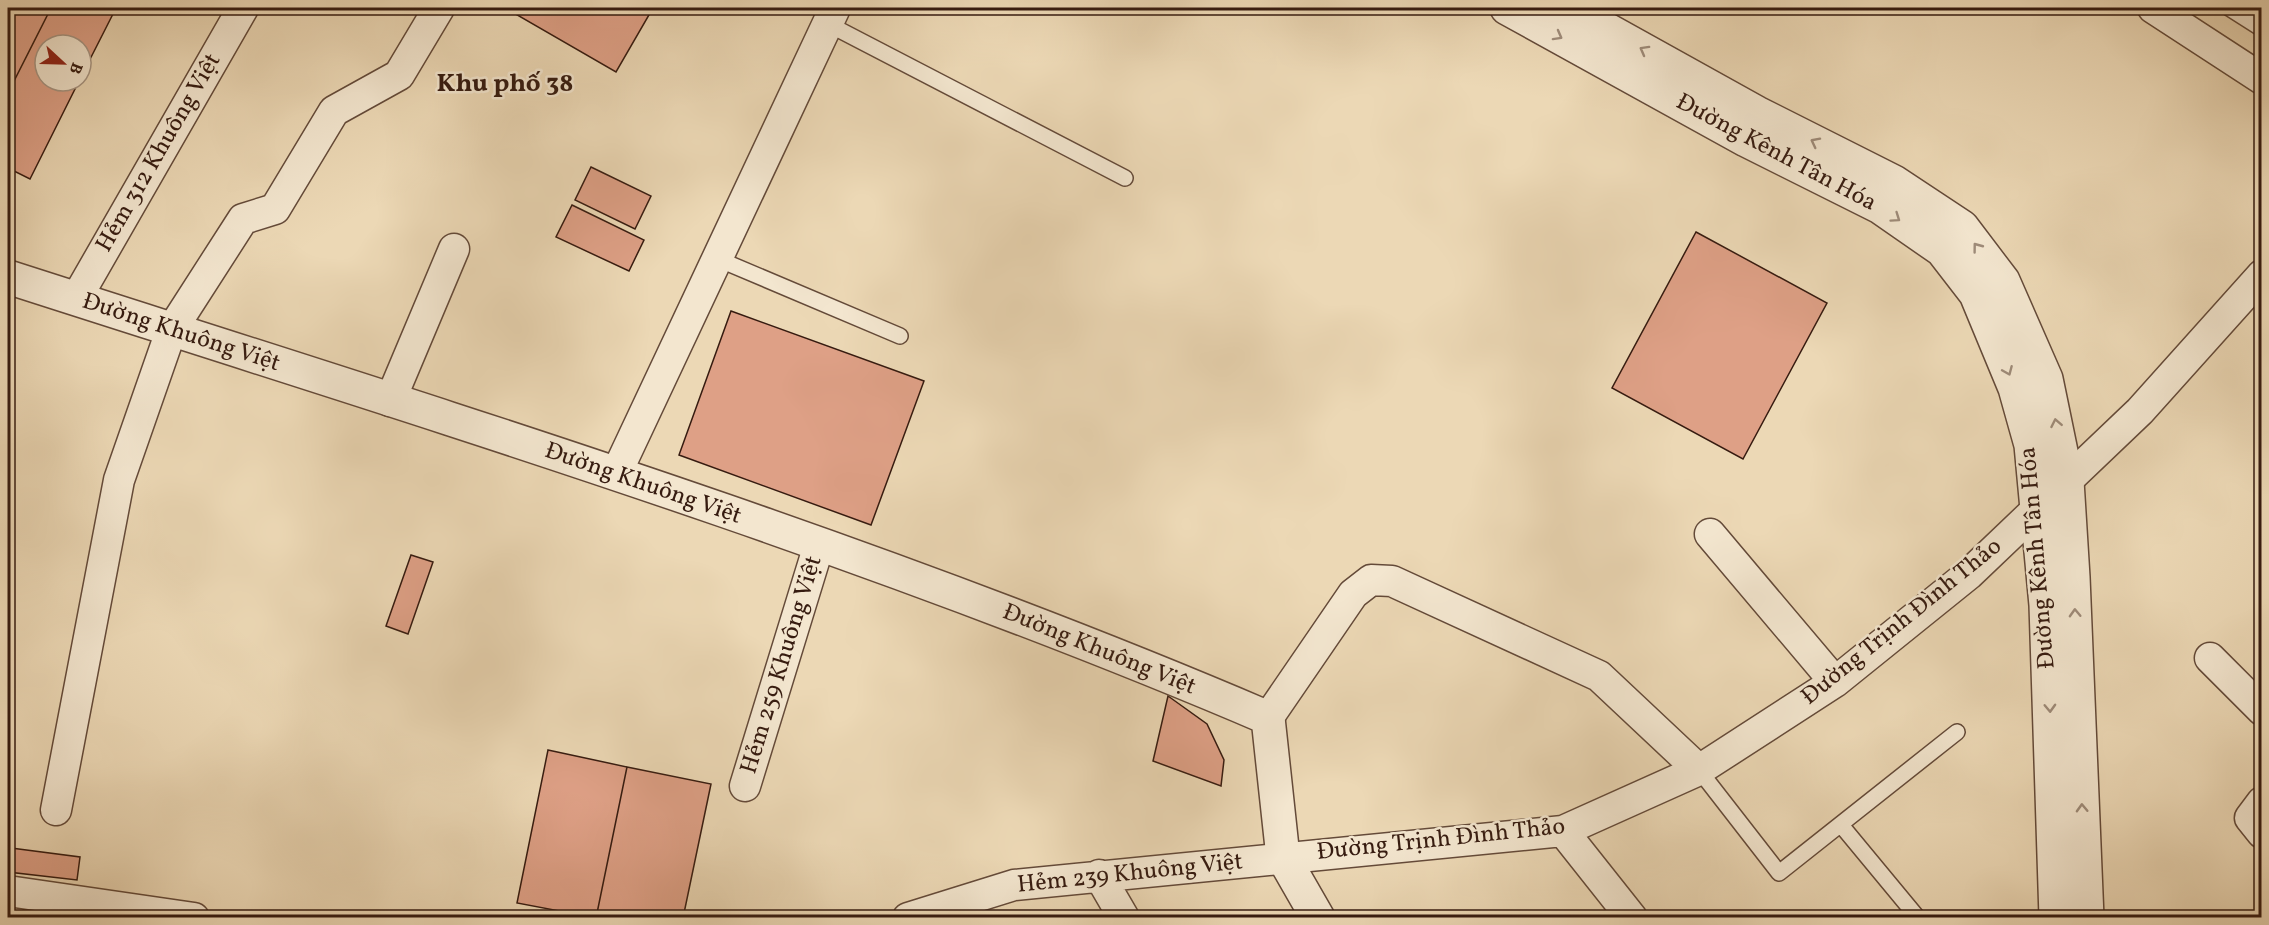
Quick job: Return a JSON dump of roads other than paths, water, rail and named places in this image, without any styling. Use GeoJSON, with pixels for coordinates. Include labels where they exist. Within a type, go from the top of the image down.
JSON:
{"type":"FeatureCollection","features":[{"type":"Feature","properties":{"kind":"street","name":"Hẻm 312 Khuông Việt"},"geometry":{"type":"LineString","coordinates":[[75,299],[243,8]]}},
{"type":"Feature","properties":{"kind":"street"},"geometry":{"type":"LineString","coordinates":[[56,810],[119,480],[171,331],[243,219],[275,209],[334,111],[399,75],[439,8]]}},
{"type":"Feature","properties":{"kind":"street","name":"Đường Kênh Tân Hóa"},"geometry":{"type":"LineString","coordinates":[[1507,8],[1746,140],[1880,207],[1942,250],[1976,294],[2015,387],[2031,445],[2046,604],[2056,918]]}},
{"type":"Feature","properties":{"kind":"street","name":"Đường Kênh Tân Hóa"},"geometry":{"type":"LineString","coordinates":[[1568,8],[1757,113],[1894,182],[1962,227],[2003,281],[2046,380],[2067,481],[2087,918]]}},
{"type":"Feature","properties":{"kind":"street"},"geometry":{"type":"LineString","coordinates":[[2153,8],[2262,79]]}},
{"type":"Feature","properties":{"kind":"street"},"geometry":{"type":"LineString","coordinates":[[616,474],[832,16]]}},
{"type":"Feature","properties":{"kind":"street"},"geometry":{"type":"LineString","coordinates":[[390,401],[454,249]]}},
{"type":"Feature","properties":{"kind":"street","name":"Đường Trịnh Đình Thảo"},"geometry":{"type":"LineString","coordinates":[[1283,857],[1563,831],[1699,770],[1835,682],[1969,574],[2140,411],[2262,275]]}},
{"type":"Feature","properties":{"kind":"street","name":"Đường Khuông Việt"},"geometry":{"type":"LineString","coordinates":[[8,278],[616,474],[981,603],[1268,717]]}},
{"type":"Feature","properties":{"kind":"street"},"geometry":{"type":"LineString","coordinates":[[1710,534],[1835,682]]}},
{"type":"Feature","properties":{"kind":"street","name":"Hẻm 259 Khuông Việt"},"geometry":{"type":"LineString","coordinates":[[746,786],[819,545]]}},
{"type":"Feature","properties":{"kind":"street"},"geometry":{"type":"LineString","coordinates":[[1318,918],[1283,857],[1268,717],[1353,594],[1371,580],[1392,581],[1599,676],[1699,770]]}},
{"type":"Feature","properties":{"kind":"street"},"geometry":{"type":"LineString","coordinates":[[2210,657],[2262,710]]}},
{"type":"Feature","properties":{"kind":"street"},"geometry":{"type":"LineString","coordinates":[[2262,802],[2250,818],[2262,833]]}},
{"type":"Feature","properties":{"kind":"street"},"geometry":{"type":"LineString","coordinates":[[1563,831],[1632,918]]}},
{"type":"Feature","properties":{"kind":"street","name":"Hẻm 239 Khuông Việt"},"geometry":{"type":"LineString","coordinates":[[908,918],[1014,885],[1283,857]]}},
{"type":"Feature","properties":{"kind":"street"},"geometry":{"type":"LineString","coordinates":[[1099,875],[1124,918]]}},
{"type":"Feature","properties":{"kind":"street"},"geometry":{"type":"LineString","coordinates":[[8,891],[195,918]]}},
{"type":"Feature","properties":{"kind":"lane"},"geometry":{"type":"LineString","coordinates":[[2229,8],[2262,29]]}},
{"type":"Feature","properties":{"kind":"lane"},"geometry":{"type":"LineString","coordinates":[[832,16],[1125,178]]}},
{"type":"Feature","properties":{"kind":"lane"},"geometry":{"type":"LineString","coordinates":[[718,259],[900,336]]}},
{"type":"Feature","properties":{"kind":"lane"},"geometry":{"type":"LineString","coordinates":[[1699,770],[1779,873],[1957,732]]}},
{"type":"Feature","properties":{"kind":"lane"},"geometry":{"type":"LineString","coordinates":[[1841,825],[1918,918]]}},
{"type":"Feature","properties":{"kind":"district","name":"Khu phố 38"},"geometry":{"type":"Point","coordinates":[505,84]}}]}
